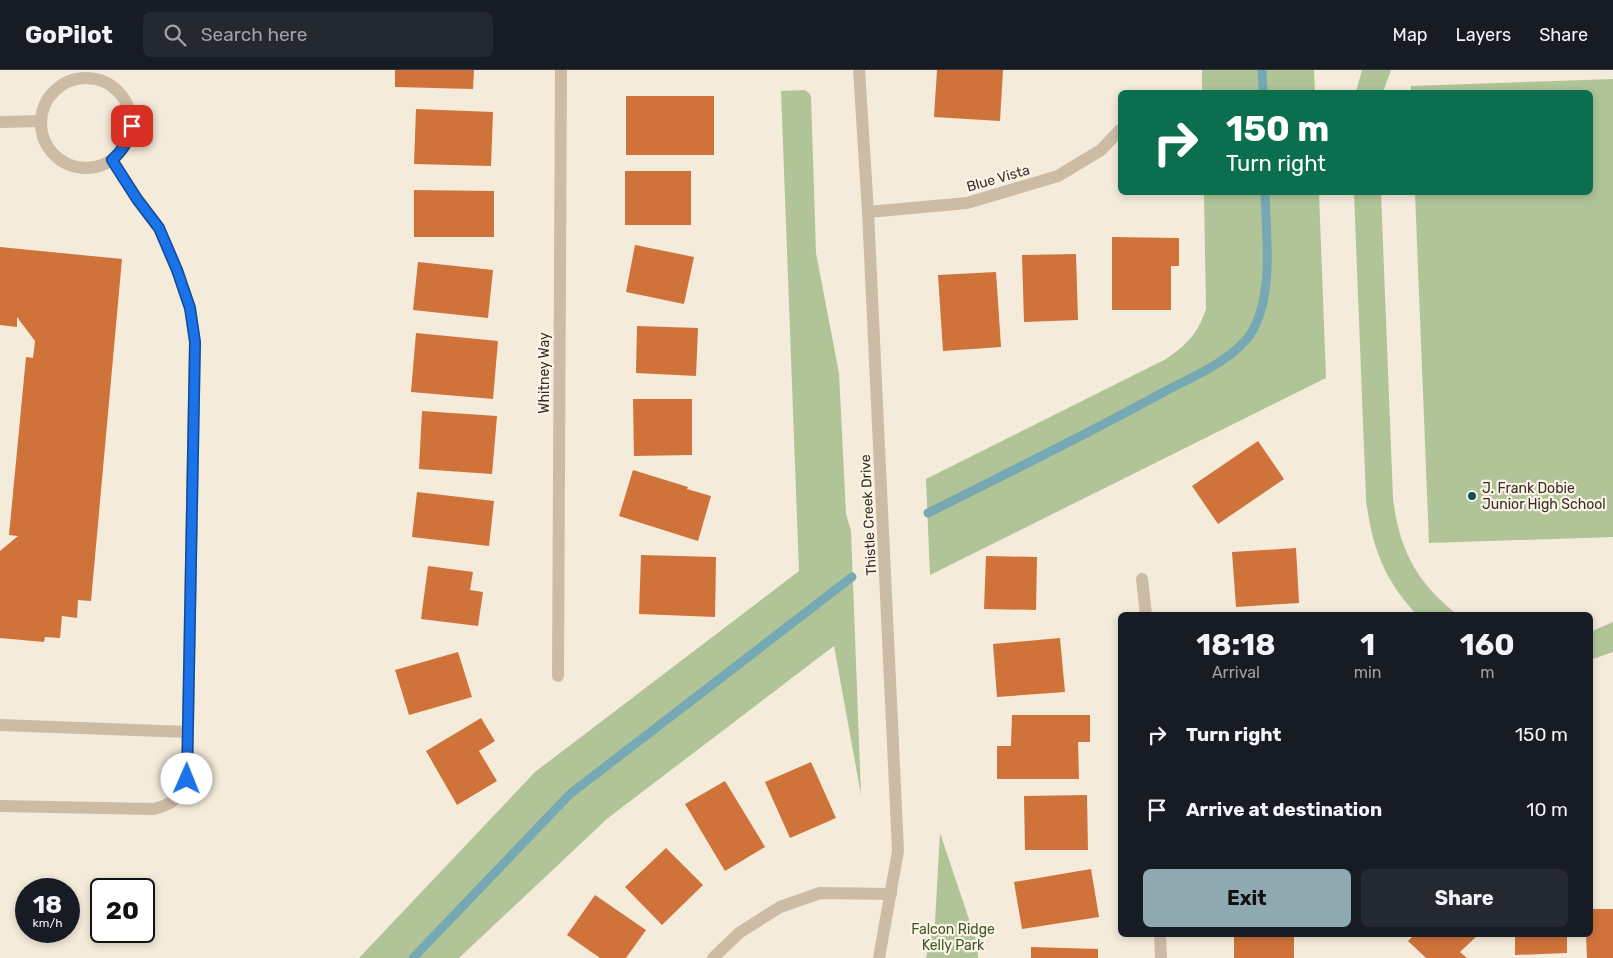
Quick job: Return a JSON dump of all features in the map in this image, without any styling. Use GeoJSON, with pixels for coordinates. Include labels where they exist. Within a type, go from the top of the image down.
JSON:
{"type":"FeatureCollection","features":[{"type":"Feature","properties":{"kind":"street","name":"Whitney Way"},"geometry":{"type":"LineString","coordinates":[[558,676],[561,70]]}},
{"type":"Feature","properties":{"kind":"street","name":"Thistle Creek Drive"},"geometry":{"type":"LineString","coordinates":[[859,70],[868,212],[898,851],[879,958]]}},
{"type":"Feature","properties":{"kind":"street"},"geometry":{"type":"LineString","coordinates":[[69,75],[94,78],[105,76],[125,100],[130,112],[132,126],[128,139],[122,151],[112,160],[98,166],[85,168],[71,165],[58,158],[49,148],[42,135],[41,121],[43,108],[49,96],[69,75]]}},
{"type":"Feature","properties":{"kind":"street"},"geometry":{"type":"LineString","coordinates":[[0,122],[41,121]]}},
{"type":"Feature","properties":{"kind":"street","name":"Blue Vista"},"geometry":{"type":"LineString","coordinates":[[868,212],[966,203],[1058,176],[1101,150],[1118,132]]}},
{"type":"Feature","properties":{"kind":"street"},"geometry":{"type":"LineString","coordinates":[[0,806],[154,809],[170,805],[187,779],[195,342],[190,308],[177,270],[159,228],[137,199],[112,160]]}},
{"type":"Feature","properties":{"kind":"street"},"geometry":{"type":"LineString","coordinates":[[1142,579],[1146,612]]}},
{"type":"Feature","properties":{"kind":"street"},"geometry":{"type":"LineString","coordinates":[[0,725],[188,732]]}},
{"type":"Feature","properties":{"kind":"street"},"geometry":{"type":"LineString","coordinates":[[713,958],[739,933],[780,907],[820,893],[891,894]]}},
{"type":"Feature","properties":{"kind":"street"},"geometry":{"type":"LineString","coordinates":[[1160,937],[1161,958]]}},
{"type":"Feature","properties":{"kind":"green space"},"geometry":{"type":"Polygon","coordinates":[[[1202,70],[1314,70],[1315,90],[1202,90],[1202,70]]]}},
{"type":"Feature","properties":{"kind":"green space"},"geometry":{"type":"Polygon","coordinates":[[[1362,70],[1391,70],[1384,90],[1357,90],[1362,70]]]}},
{"type":"Feature","properties":{"kind":"green space"},"geometry":{"type":"Polygon","coordinates":[[[1613,79],[1613,537],[1429,543],[1415,195],[1593,195],[1593,90],[1411,90],[1411,86],[1613,79]]]}},
{"type":"Feature","properties":{"kind":"green space"},"geometry":{"type":"Polygon","coordinates":[[[805,90],[811,97],[816,253],[839,373],[846,514],[851,531],[861,795],[834,646],[608,818],[459,958],[359,958],[535,772],[799,571],[781,91],[805,90]]]}},
{"type":"Feature","properties":{"kind":"green space"},"geometry":{"type":"Polygon","coordinates":[[[1204,195],[1319,195],[1326,378],[930,575],[926,479],[1166,359],[1191,338],[1206,309],[1204,195]]]}},
{"type":"Feature","properties":{"kind":"green space"},"geometry":{"type":"Polygon","coordinates":[[[1354,195],[1381,195],[1393,498],[1396,517],[1405,549],[1412,564],[1431,591],[1454,612],[1414,612],[1406,602],[1396,589],[1381,562],[1372,533],[1366,499],[1354,195]]]}},
{"type":"Feature","properties":{"kind":"green space"},"geometry":{"type":"Polygon","coordinates":[[[1613,622],[1613,652],[1593,659],[1593,631],[1613,622]]]}},
{"type":"Feature","properties":{"kind":"green space","name":"Falcon Ridge Kelly Park"},"geometry":{"type":"Polygon","coordinates":[[[940,833],[977,943],[978,958],[926,958],[935,922],[940,833]]]}},
{"type":"Feature","properties":{"kind":"building"},"geometry":{"type":"Polygon","coordinates":[[[395,70],[474,70],[473,89],[395,87],[395,70]]]}},
{"type":"Feature","properties":{"kind":"building"},"geometry":{"type":"Polygon","coordinates":[[[937,70],[1003,70],[1000,121],[934,117],[937,70]]]}},
{"type":"Feature","properties":{"kind":"building"},"geometry":{"type":"Polygon","coordinates":[[[626,96],[714,96],[714,155],[626,155],[626,96]]]}},
{"type":"Feature","properties":{"kind":"building"},"geometry":{"type":"Polygon","coordinates":[[[416,109],[493,112],[491,166],[414,164],[416,109]]]}},
{"type":"Feature","properties":{"kind":"building"},"geometry":{"type":"Polygon","coordinates":[[[625,171],[691,171],[691,225],[625,225],[625,171]]]}},
{"type":"Feature","properties":{"kind":"building"},"geometry":{"type":"Polygon","coordinates":[[[414,190],[494,191],[494,237],[414,237],[414,190]]]}},
{"type":"Feature","properties":{"kind":"building"},"geometry":{"type":"Polygon","coordinates":[[[1112,237],[1179,238],[1179,266],[1171,266],[1171,310],[1112,310],[1112,237]]]}},
{"type":"Feature","properties":{"kind":"building"},"geometry":{"type":"Polygon","coordinates":[[[635,245],[694,257],[684,304],[626,292],[635,245]]]}},
{"type":"Feature","properties":{"kind":"building"},"geometry":{"type":"Polygon","coordinates":[[[0,247],[122,259],[91,601],[78,600],[77,618],[62,616],[60,638],[45,637],[44,642],[0,638],[0,551],[18,536],[9,535],[26,357],[33,358],[35,341],[17,317],[17,327],[0,325],[0,247]]]}},
{"type":"Feature","properties":{"kind":"building"},"geometry":{"type":"Polygon","coordinates":[[[1076,254],[1078,320],[1024,322],[1022,255],[1076,254]]]}},
{"type":"Feature","properties":{"kind":"building"},"geometry":{"type":"Polygon","coordinates":[[[418,262],[493,270],[488,318],[413,310],[418,262]]]}},
{"type":"Feature","properties":{"kind":"building"},"geometry":{"type":"Polygon","coordinates":[[[996,272],[1001,347],[943,351],[938,275],[996,272]]]}},
{"type":"Feature","properties":{"kind":"building"},"geometry":{"type":"Polygon","coordinates":[[[637,326],[698,328],[696,376],[636,373],[637,326]]]}},
{"type":"Feature","properties":{"kind":"building"},"geometry":{"type":"Polygon","coordinates":[[[416,333],[498,341],[493,399],[411,392],[416,333]]]}},
{"type":"Feature","properties":{"kind":"building"},"geometry":{"type":"Polygon","coordinates":[[[633,399],[692,399],[692,455],[634,456],[633,399]]]}},
{"type":"Feature","properties":{"kind":"building"},"geometry":{"type":"Polygon","coordinates":[[[422,411],[497,416],[492,474],[419,469],[422,411]]]}},
{"type":"Feature","properties":{"kind":"building"},"geometry":{"type":"Polygon","coordinates":[[[1258,441],[1284,479],[1218,524],[1192,486],[1258,441]]]}},
{"type":"Feature","properties":{"kind":"building"},"geometry":{"type":"Polygon","coordinates":[[[633,470],[711,496],[698,541],[619,516],[633,470]]]}},
{"type":"Feature","properties":{"kind":"building"},"geometry":{"type":"Polygon","coordinates":[[[417,492],[494,501],[489,546],[412,537],[417,492]]]}},
{"type":"Feature","properties":{"kind":"building"},"geometry":{"type":"Polygon","coordinates":[[[1296,548],[1299,603],[1236,607],[1232,552],[1296,548]]]}},
{"type":"Feature","properties":{"kind":"building"},"geometry":{"type":"Polygon","coordinates":[[[641,555],[716,557],[715,617],[639,614],[641,555]]]}},
{"type":"Feature","properties":{"kind":"building"},"geometry":{"type":"Polygon","coordinates":[[[986,556],[1037,557],[1036,610],[984,609],[986,556]]]}},
{"type":"Feature","properties":{"kind":"building"},"geometry":{"type":"Polygon","coordinates":[[[428,566],[473,572],[470,590],[483,592],[478,626],[421,619],[428,566]]]}},
{"type":"Feature","properties":{"kind":"building"},"geometry":{"type":"Polygon","coordinates":[[[1060,638],[1065,692],[997,697],[993,644],[1060,638]]]}},
{"type":"Feature","properties":{"kind":"building"},"geometry":{"type":"Polygon","coordinates":[[[458,652],[472,697],[409,715],[395,670],[458,652]]]}},
{"type":"Feature","properties":{"kind":"building"},"geometry":{"type":"Polygon","coordinates":[[[1012,715],[1090,715],[1090,742],[1078,742],[1079,779],[997,779],[997,746],[1011,746],[1012,715]]]}},
{"type":"Feature","properties":{"kind":"building"},"geometry":{"type":"Polygon","coordinates":[[[481,718],[495,741],[479,751],[497,781],[457,805],[426,751],[481,718]]]}},
{"type":"Feature","properties":{"kind":"building"},"geometry":{"type":"Polygon","coordinates":[[[811,762],[836,818],[790,838],[765,782],[811,762]]]}},
{"type":"Feature","properties":{"kind":"building"},"geometry":{"type":"Polygon","coordinates":[[[725,781],[765,847],[725,871],[685,804],[725,781]]]}},
{"type":"Feature","properties":{"kind":"building"},"geometry":{"type":"Polygon","coordinates":[[[1087,795],[1088,850],[1025,850],[1024,796],[1087,795]]]}},
{"type":"Feature","properties":{"kind":"building"},"geometry":{"type":"Polygon","coordinates":[[[666,848],[703,885],[662,925],[625,887],[666,848]]]}},
{"type":"Feature","properties":{"kind":"building"},"geometry":{"type":"Polygon","coordinates":[[[1091,869],[1099,917],[1022,929],[1014,882],[1091,869]]]}},
{"type":"Feature","properties":{"kind":"building"},"geometry":{"type":"Polygon","coordinates":[[[595,895],[646,930],[626,958],[600,958],[567,935],[595,895]]]}},
{"type":"Feature","properties":{"kind":"building"},"geometry":{"type":"Polygon","coordinates":[[[1593,909],[1613,909],[1613,958],[1587,958],[1586,937],[1593,937],[1593,909]]]}},
{"type":"Feature","properties":{"kind":"building"},"geometry":{"type":"Polygon","coordinates":[[[1234,937],[1294,937],[1294,958],[1234,958],[1234,937]]]}},
{"type":"Feature","properties":{"kind":"building"},"geometry":{"type":"Polygon","coordinates":[[[1412,937],[1476,937],[1460,952],[1467,958],[1426,958],[1408,941],[1412,937]]]}},
{"type":"Feature","properties":{"kind":"building"},"geometry":{"type":"Polygon","coordinates":[[[1515,937],[1567,937],[1567,953],[1515,955],[1515,937]]]}},
{"type":"Feature","properties":{"kind":"building"},"geometry":{"type":"Polygon","coordinates":[[[1031,947],[1098,949],[1098,958],[1031,958],[1031,947]]]}},
{"type":"Feature","properties":{"kind":"waterway"},"geometry":{"type":"LineString","coordinates":[[1262,70],[1263,90]]}},
{"type":"Feature","properties":{"kind":"waterway"},"geometry":{"type":"LineString","coordinates":[[928,513],[1198,375],[1224,359],[1245,341],[1260,315],[1264,298],[1267,263],[1265,195]]}},
{"type":"Feature","properties":{"kind":"waterway"},"geometry":{"type":"LineString","coordinates":[[413,958],[570,794],[852,577]]}},
{"type":"Feature","properties":{"kind":"place","name":"J. Frank Dobie Junior High School"},"geometry":{"type":"Point","coordinates":[1472,496]}},
{"type":"Feature","properties":{"kind":"route"},"geometry":{"type":"LineString","coordinates":[[132,126],[122,151],[112,160],[137,199],[159,228],[177,270],[190,308],[195,342],[187,779]]}}]}
